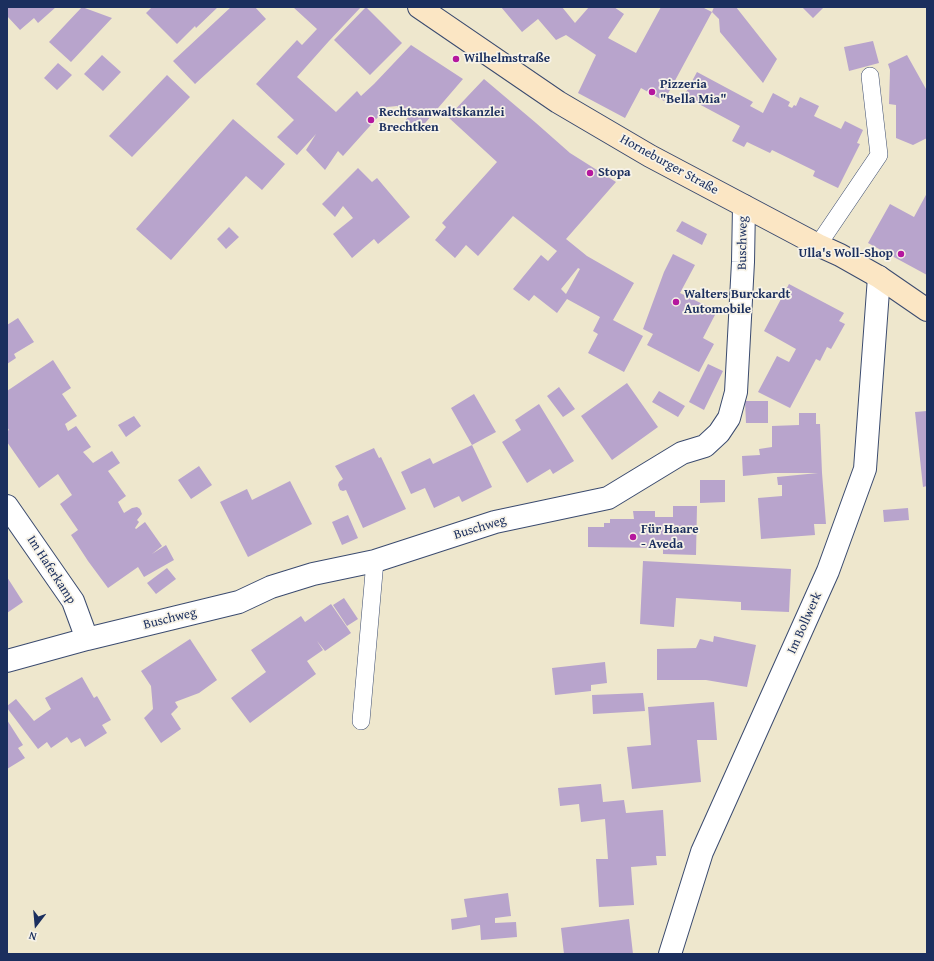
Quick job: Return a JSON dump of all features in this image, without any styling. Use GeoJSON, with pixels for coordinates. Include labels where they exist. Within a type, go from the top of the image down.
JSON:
{"type":"FeatureCollection","features":[{"type":"Feature","properties":{"kind":"street","name":"Horneburger Straße"},"geometry":{"type":"LineString","coordinates":[[419,7],[558,102],[650,156],[818,245],[840,255],[879,277],[927,310]]}},
{"type":"Feature","properties":{"kind":"street","name":"Buschweg"},"geometry":{"type":"LineString","coordinates":[[7,661],[87,639],[238,602],[271,587],[313,574],[375,562],[495,522],[608,498],[682,453],[705,446],[719,433],[730,418],[736,392],[743,262],[744,206]]}},
{"type":"Feature","properties":{"kind":"street","name":"Im Bollwerk"},"geometry":{"type":"LineString","coordinates":[[670,954],[702,852],[828,571],[865,469],[879,277]]}},
{"type":"Feature","properties":{"kind":"street","name":"Im Haferkamp"},"geometry":{"type":"LineString","coordinates":[[7,506],[73,601],[87,639]]}},
{"type":"Feature","properties":{"kind":"lane"},"geometry":{"type":"LineString","coordinates":[[818,245],[879,155],[870,76]]}},
{"type":"Feature","properties":{"kind":"lane"},"geometry":{"type":"LineString","coordinates":[[361,721],[375,562]]}},
{"type":"Feature","properties":{"kind":"building"},"geometry":{"type":"Polygon","coordinates":[[[7,7],[56,7],[38,23],[34,18],[20,30],[7,16],[7,7]]]}},
{"type":"Feature","properties":{"kind":"building"},"geometry":{"type":"Polygon","coordinates":[[[82,7],[112,18],[71,62],[49,42],[82,7]]]}},
{"type":"Feature","properties":{"kind":"building"},"geometry":{"type":"Polygon","coordinates":[[[152,7],[218,7],[196,28],[195,26],[177,44],[146,13],[152,7]]]}},
{"type":"Feature","properties":{"kind":"building"},"geometry":{"type":"Polygon","coordinates":[[[231,7],[255,7],[266,19],[195,84],[173,61],[231,7]]]}},
{"type":"Feature","properties":{"kind":"building"},"geometry":{"type":"Polygon","coordinates":[[[293,7],[361,7],[297,77],[336,112],[357,91],[361,96],[411,45],[463,79],[420,129],[406,120],[410,114],[397,106],[387,107],[343,156],[338,151],[325,170],[306,150],[316,134],[297,155],[277,137],[294,120],[256,84],[297,40],[302,45],[317,29],[293,7]]]}},
{"type":"Feature","properties":{"kind":"building"},"geometry":{"type":"Polygon","coordinates":[[[366,7],[402,43],[370,75],[334,40],[366,7]]]}},
{"type":"Feature","properties":{"kind":"building"},"geometry":{"type":"Polygon","coordinates":[[[501,7],[562,7],[575,23],[589,7],[614,7],[624,14],[608,38],[636,53],[661,7],[702,7],[712,12],[664,101],[641,88],[625,118],[578,93],[596,55],[566,35],[556,40],[538,19],[522,32],[501,7]]]}},
{"type":"Feature","properties":{"kind":"building"},"geometry":{"type":"Polygon","coordinates":[[[714,7],[736,7],[777,59],[763,83],[720,32],[719,19],[712,12],[714,7]]]}},
{"type":"Feature","properties":{"kind":"building"},"geometry":{"type":"Polygon","coordinates":[[[802,7],[824,7],[813,18],[802,7]]]}},
{"type":"Feature","properties":{"kind":"building"},"geometry":{"type":"Polygon","coordinates":[[[873,41],[879,63],[849,71],[844,47],[873,41]]]}},
{"type":"Feature","properties":{"kind":"building"},"geometry":{"type":"Polygon","coordinates":[[[102,55],[121,72],[103,91],[84,74],[102,55]]]}},
{"type":"Feature","properties":{"kind":"building"},"geometry":{"type":"Polygon","coordinates":[[[907,55],[926,89],[927,88],[927,138],[913,145],[896,138],[896,105],[889,104],[890,70],[888,64],[907,55]]]}},
{"type":"Feature","properties":{"kind":"building"},"geometry":{"type":"Polygon","coordinates":[[[58,63],[72,75],[57,90],[44,78],[58,63]]]}},
{"type":"Feature","properties":{"kind":"building"},"geometry":{"type":"Polygon","coordinates":[[[697,72],[753,102],[750,106],[763,113],[773,93],[790,102],[788,106],[792,108],[794,105],[796,106],[800,97],[819,106],[814,116],[841,129],[845,121],[863,130],[857,143],[860,144],[838,188],[813,176],[815,171],[772,150],[770,153],[747,142],[744,147],[732,141],[740,126],[684,96],[697,72]]]}},
{"type":"Feature","properties":{"kind":"building"},"geometry":{"type":"Polygon","coordinates":[[[167,75],[190,97],[132,157],[109,136],[167,75]]]}},
{"type":"Feature","properties":{"kind":"building"},"geometry":{"type":"Polygon","coordinates":[[[484,79],[570,153],[616,182],[566,239],[587,256],[634,283],[613,320],[643,336],[624,372],[588,353],[598,334],[593,331],[600,317],[567,299],[557,313],[534,295],[529,301],[513,289],[541,255],[548,261],[557,251],[513,216],[478,256],[466,245],[455,258],[435,240],[446,227],[442,223],[497,162],[448,117],[484,79]],[[578,268],[561,289],[566,294],[580,269],[578,268]]]}},
{"type":"Feature","properties":{"kind":"building"},"geometry":{"type":"Polygon","coordinates":[[[233,119],[285,164],[262,190],[246,176],[171,260],[136,229],[233,119]]]}},
{"type":"Feature","properties":{"kind":"building"},"geometry":{"type":"Polygon","coordinates":[[[358,168],[372,182],[377,178],[410,217],[378,244],[374,239],[352,258],[333,234],[353,218],[343,206],[335,217],[322,204],[358,168]]]}},
{"type":"Feature","properties":{"kind":"building"},"geometry":{"type":"Polygon","coordinates":[[[927,193],[927,275],[868,243],[890,204],[914,217],[927,193]]]}},
{"type":"Feature","properties":{"kind":"building"},"geometry":{"type":"Polygon","coordinates":[[[682,221],[707,234],[702,245],[676,231],[682,221]]]}},
{"type":"Feature","properties":{"kind":"building"},"geometry":{"type":"Polygon","coordinates":[[[229,227],[239,237],[226,249],[217,239],[229,227]]]}},
{"type":"Feature","properties":{"kind":"building","name":"Walters Burckardt Automobile"},"geometry":{"type":"Polygon","coordinates":[[[673,254],[695,265],[680,293],[717,311],[703,338],[714,344],[699,372],[647,345],[653,334],[643,329],[664,272],[673,254]]]}},
{"type":"Feature","properties":{"kind":"building"},"geometry":{"type":"Polygon","coordinates":[[[789,284],[844,313],[839,321],[845,324],[831,349],[827,347],[820,361],[816,359],[790,408],[758,392],[777,356],[789,362],[796,349],[764,331],[789,284]]]}},
{"type":"Feature","properties":{"kind":"building"},"geometry":{"type":"Polygon","coordinates":[[[18,318],[34,342],[14,354],[16,358],[7,364],[7,325],[18,318]]]}},
{"type":"Feature","properties":{"kind":"building"},"geometry":{"type":"Polygon","coordinates":[[[53,360],[71,388],[62,394],[77,416],[65,424],[68,431],[76,426],[91,447],[83,452],[93,463],[112,451],[120,463],[108,471],[126,496],[118,502],[124,513],[132,508],[137,507],[140,509],[142,514],[137,520],[139,522],[135,528],[136,529],[145,522],[162,546],[152,554],[166,545],[174,560],[144,577],[138,567],[108,588],[71,535],[78,530],[60,504],[72,495],[58,474],[39,488],[7,442],[7,431],[9,430],[7,427],[7,391],[53,360]]]}},
{"type":"Feature","properties":{"kind":"building"},"geometry":{"type":"Polygon","coordinates":[[[708,364],[723,371],[704,410],[689,402],[708,364]]]}},
{"type":"Feature","properties":{"kind":"building"},"geometry":{"type":"Polygon","coordinates":[[[627,383],[658,427],[612,460],[581,416],[627,383]]]}},
{"type":"Feature","properties":{"kind":"building"},"geometry":{"type":"Polygon","coordinates":[[[559,387],[575,409],[563,417],[547,396],[559,387]]]}},
{"type":"Feature","properties":{"kind":"building"},"geometry":{"type":"Polygon","coordinates":[[[659,391],[685,406],[678,417],[652,402],[659,391]]]}},
{"type":"Feature","properties":{"kind":"building"},"geometry":{"type":"Polygon","coordinates":[[[474,394],[496,432],[472,445],[451,408],[474,394]]]}},
{"type":"Feature","properties":{"kind":"building"},"geometry":{"type":"Polygon","coordinates":[[[745,401],[768,401],[768,423],[746,423],[745,401]]]}},
{"type":"Feature","properties":{"kind":"building"},"geometry":{"type":"Polygon","coordinates":[[[539,404],[574,461],[553,474],[550,469],[527,483],[502,442],[521,430],[515,420],[539,404]]]}},
{"type":"Feature","properties":{"kind":"building"},"geometry":{"type":"Polygon","coordinates":[[[927,411],[927,486],[923,487],[915,412],[927,411]]]}},
{"type":"Feature","properties":{"kind":"building"},"geometry":{"type":"Polygon","coordinates":[[[799,413],[816,413],[816,424],[820,424],[826,524],[814,524],[815,535],[761,539],[758,498],[782,496],[782,485],[778,485],[777,477],[818,473],[774,473],[743,476],[742,456],[760,455],[759,449],[772,447],[772,426],[799,425],[799,413]]]}},
{"type":"Feature","properties":{"kind":"building"},"geometry":{"type":"Polygon","coordinates":[[[134,416],[141,426],[126,437],[118,425],[134,416]]]}},
{"type":"Feature","properties":{"kind":"building"},"geometry":{"type":"Polygon","coordinates":[[[472,445],[492,487],[462,502],[459,496],[434,508],[425,488],[411,494],[401,472],[430,458],[433,464],[472,445]]]}},
{"type":"Feature","properties":{"kind":"building"},"geometry":{"type":"Polygon","coordinates":[[[374,448],[379,458],[381,457],[406,509],[363,528],[346,490],[340,490],[338,485],[343,479],[335,466],[374,448]]]}},
{"type":"Feature","properties":{"kind":"building"},"geometry":{"type":"Polygon","coordinates":[[[199,466],[212,485],[191,499],[178,480],[199,466]]]}},
{"type":"Feature","properties":{"kind":"building"},"geometry":{"type":"Polygon","coordinates":[[[700,480],[725,480],[725,502],[700,503],[700,480]]]}},
{"type":"Feature","properties":{"kind":"building"},"geometry":{"type":"Polygon","coordinates":[[[290,481],[312,524],[248,557],[220,502],[247,489],[252,500],[290,481]]]}},
{"type":"Feature","properties":{"kind":"building"},"geometry":{"type":"Polygon","coordinates":[[[673,506],[697,506],[696,555],[663,554],[663,548],[588,547],[588,527],[604,527],[604,523],[610,523],[610,519],[634,519],[633,511],[655,511],[655,517],[673,517],[673,506]]]}},
{"type":"Feature","properties":{"kind":"building"},"geometry":{"type":"Polygon","coordinates":[[[908,508],[909,520],[884,522],[883,510],[908,508]]]}},
{"type":"Feature","properties":{"kind":"building"},"geometry":{"type":"Polygon","coordinates":[[[348,515],[358,538],[342,545],[332,522],[348,515]]]}},
{"type":"Feature","properties":{"kind":"building"},"geometry":{"type":"Polygon","coordinates":[[[643,561],[791,569],[789,612],[741,610],[741,602],[676,598],[674,627],[640,624],[643,561]]]}},
{"type":"Feature","properties":{"kind":"building"},"geometry":{"type":"Polygon","coordinates":[[[167,568],[176,579],[156,594],[147,583],[167,568]]]}},
{"type":"Feature","properties":{"kind":"building"},"geometry":{"type":"Polygon","coordinates":[[[7,577],[23,602],[7,613],[7,577]]]}},
{"type":"Feature","properties":{"kind":"building"},"geometry":{"type":"Polygon","coordinates":[[[344,598],[358,619],[347,626],[333,605],[344,598]]]}},
{"type":"Feature","properties":{"kind":"building"},"geometry":{"type":"Polygon","coordinates":[[[331,604],[351,633],[325,651],[317,641],[323,650],[307,661],[316,674],[250,723],[231,698],[266,672],[251,650],[301,616],[305,622],[331,604]]]}},
{"type":"Feature","properties":{"kind":"building"},"geometry":{"type":"Polygon","coordinates":[[[714,636],[756,645],[747,687],[706,680],[657,680],[657,649],[696,648],[700,639],[713,642],[714,636]]]}},
{"type":"Feature","properties":{"kind":"building"},"geometry":{"type":"Polygon","coordinates":[[[190,639],[217,680],[199,693],[175,702],[178,707],[171,714],[181,729],[161,743],[144,718],[153,709],[151,686],[141,671],[190,639]]]}},
{"type":"Feature","properties":{"kind":"building"},"geometry":{"type":"Polygon","coordinates":[[[605,662],[607,683],[591,685],[591,691],[555,695],[552,668],[605,662]]]}},
{"type":"Feature","properties":{"kind":"building"},"geometry":{"type":"Polygon","coordinates":[[[82,677],[94,698],[97,696],[111,720],[102,725],[107,733],[85,747],[80,738],[71,743],[67,737],[51,748],[47,742],[38,749],[7,706],[16,699],[34,721],[51,709],[45,698],[82,677]]]}},
{"type":"Feature","properties":{"kind":"building"},"geometry":{"type":"Polygon","coordinates":[[[643,693],[645,711],[593,714],[592,695],[643,693]]]}},
{"type":"Feature","properties":{"kind":"building"},"geometry":{"type":"Polygon","coordinates":[[[714,702],[717,740],[697,740],[701,782],[632,789],[627,747],[651,745],[648,707],[714,702]]]}},
{"type":"Feature","properties":{"kind":"building"},"geometry":{"type":"Polygon","coordinates":[[[7,720],[23,745],[18,748],[25,758],[7,769],[7,720]]]}},
{"type":"Feature","properties":{"kind":"building"},"geometry":{"type":"Polygon","coordinates":[[[601,784],[603,802],[624,800],[626,813],[663,810],[666,856],[656,856],[657,865],[631,867],[634,905],[599,907],[596,859],[608,859],[605,819],[581,822],[579,804],[560,806],[558,788],[601,784]]]}},
{"type":"Feature","properties":{"kind":"building"},"geometry":{"type":"Polygon","coordinates":[[[508,893],[511,916],[495,918],[495,923],[516,922],[517,937],[481,940],[480,925],[452,930],[451,919],[467,917],[464,899],[508,893]]]}},
{"type":"Feature","properties":{"kind":"building"},"geometry":{"type":"Polygon","coordinates":[[[629,919],[633,954],[564,954],[561,928],[629,919]]]}},
{"type":"Feature","properties":{"kind":"place","name":"Wilhelmstraße"},"geometry":{"type":"Point","coordinates":[456,59]}},
{"type":"Feature","properties":{"kind":"place","name":"Pizzeria \"Bella Mia\""},"geometry":{"type":"Point","coordinates":[652,92]}},
{"type":"Feature","properties":{"kind":"place","name":"Rechtsanwaltskanzlei Brechtken"},"geometry":{"type":"Point","coordinates":[371,120]}},
{"type":"Feature","properties":{"kind":"place","name":"Stopa"},"geometry":{"type":"Point","coordinates":[590,173]}},
{"type":"Feature","properties":{"kind":"place","name":"Ulla's Woll-Shop"},"geometry":{"type":"Point","coordinates":[901,254]}},
{"type":"Feature","properties":{"kind":"place","name":"Walters Burckardt Automobile"},"geometry":{"type":"Point","coordinates":[676,302]}},
{"type":"Feature","properties":{"kind":"place","name":"Für Haare - Aveda"},"geometry":{"type":"Point","coordinates":[633,537]}}]}
